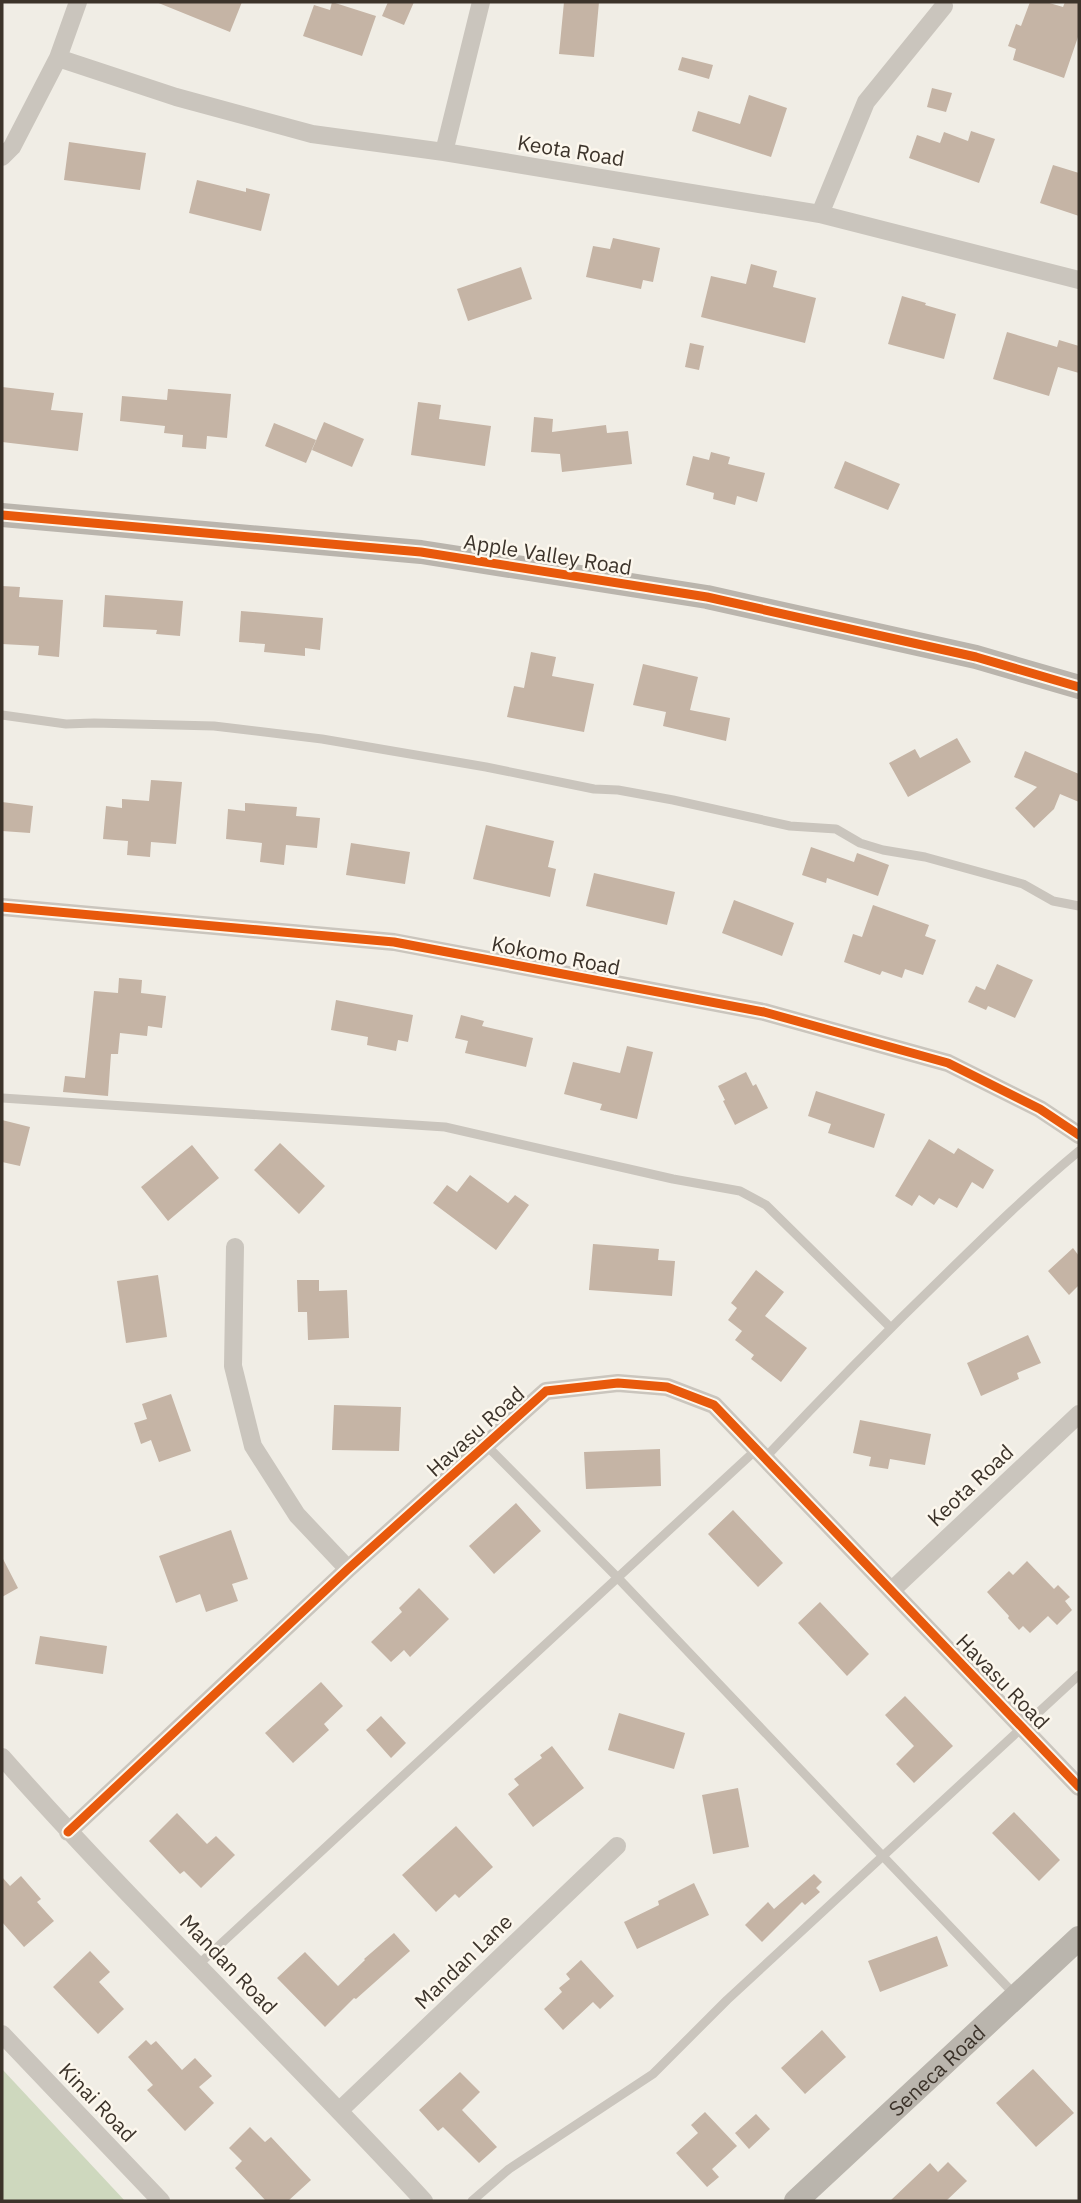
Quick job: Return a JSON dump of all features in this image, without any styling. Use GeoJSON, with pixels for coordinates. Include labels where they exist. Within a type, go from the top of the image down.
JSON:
{"type":"FeatureCollection","features":[{"type":"Feature","properties":{"kind":"main road","name":"Apple Valley Road"},"geometry":{"type":"LineString","coordinates":[[2,515],[421,552],[707,597],[976,657],[1079,687]]}},
{"type":"Feature","properties":{"kind":"main road","name":"Seneca Road"},"geometry":{"type":"LineString","coordinates":[[796,2201],[1079,1938]]}},
{"type":"Feature","properties":{"kind":"street"},"geometry":{"type":"LineString","coordinates":[[2,156],[12,147],[58,58],[78,2]]}},
{"type":"Feature","properties":{"kind":"street"},"geometry":{"type":"LineString","coordinates":[[444,152],[481,2]]}},
{"type":"Feature","properties":{"kind":"street"},"geometry":{"type":"LineString","coordinates":[[820,214],[866,102],[944,6]]}},
{"type":"Feature","properties":{"kind":"street","name":"Keota Road"},"geometry":{"type":"LineString","coordinates":[[58,58],[176,97],[312,134],[444,152],[820,214],[1079,280]]}},
{"type":"Feature","properties":{"kind":"street","name":"Kokomo Road"},"geometry":{"type":"LineString","coordinates":[[2,907],[394,942],[764,1012],[948,1063],[1040,1109],[1079,1135]]}},
{"type":"Feature","properties":{"kind":"street"},"geometry":{"type":"LineString","coordinates":[[235,1247],[233,1367],[253,1446],[297,1515],[348,1569]]}},
{"type":"Feature","properties":{"kind":"street","name":"Havasu Road"},"geometry":{"type":"LineString","coordinates":[[68,1832],[348,1569],[546,1391],[618,1383],[667,1387],[714,1405],[1079,1787]]}},
{"type":"Feature","properties":{"kind":"street","name":"Keota Road"},"geometry":{"type":"LineString","coordinates":[[892,1590],[1079,1414]]}},
{"type":"Feature","properties":{"kind":"street","name":"Mandan Road"},"geometry":{"type":"LineString","coordinates":[[2,1757],[68,1832],[340,2110],[424,2201]]}},
{"type":"Feature","properties":{"kind":"street","name":"Mandan Lane"},"geometry":{"type":"LineString","coordinates":[[340,2110],[617,1846]]}},
{"type":"Feature","properties":{"kind":"street","name":"Kinai Road"},"geometry":{"type":"LineString","coordinates":[[2,2034],[161,2201]]}},
{"type":"Feature","properties":{"kind":"lane"},"geometry":{"type":"LineString","coordinates":[[2,715],[66,724],[214,726],[322,739],[486,767],[594,789],[662,797],[790,826],[836,829],[860,843],[1023,884],[1053,901],[1079,906]]}},
{"type":"Feature","properties":{"kind":"lane"},"geometry":{"type":"LineString","coordinates":[[2,1097],[445,1127],[673,1179],[740,1191],[766,1205],[891,1328]]}},
{"type":"Feature","properties":{"kind":"lane"},"geometry":{"type":"LineString","coordinates":[[198,1965],[617,1577],[761,1454],[1033,1189],[1079,1151]]}},
{"type":"Feature","properties":{"kind":"lane"},"geometry":{"type":"LineString","coordinates":[[486,1445],[617,1577],[1016,1997]]}},
{"type":"Feature","properties":{"kind":"lane"},"geometry":{"type":"LineString","coordinates":[[472,2201],[509,2169],[653,2074],[727,2000],[1079,1675]]}},
{"type":"Feature","properties":{"kind":"green space"},"geometry":{"type":"Polygon","coordinates":[[[2,2069],[125,2201],[2,2201],[2,2069]]]}},
{"type":"Feature","properties":{"kind":"building"},"geometry":{"type":"Polygon","coordinates":[[[156,2],[242,2],[230,32],[156,2]]]}},
{"type":"Feature","properties":{"kind":"building"},"geometry":{"type":"Polygon","coordinates":[[[332,2],[376,16],[362,56],[303,36],[314,5],[330,10],[332,2]]]}},
{"type":"Feature","properties":{"kind":"building"},"geometry":{"type":"Polygon","coordinates":[[[388,2],[414,2],[404,25],[382,16],[388,2]]]}},
{"type":"Feature","properties":{"kind":"building"},"geometry":{"type":"Polygon","coordinates":[[[564,2],[599,2],[594,57],[559,54],[564,2]]]}},
{"type":"Feature","properties":{"kind":"building"},"geometry":{"type":"Polygon","coordinates":[[[1030,2],[1046,2],[1063,7],[1065,2],[1079,2],[1079,34],[1064,78],[1013,60],[1016,49],[1008,46],[1016,24],[1021,26],[1030,2]]]}},
{"type":"Feature","properties":{"kind":"building"},"geometry":{"type":"Polygon","coordinates":[[[682,57],[713,65],[709,79],[678,70],[682,57]]]}},
{"type":"Feature","properties":{"kind":"building"},"geometry":{"type":"Polygon","coordinates":[[[932,88],[952,93],[946,112],[927,107],[932,88]]]}},
{"type":"Feature","properties":{"kind":"building"},"geometry":{"type":"Polygon","coordinates":[[[749,95],[787,108],[771,157],[692,131],[698,111],[740,124],[749,95]]]}},
{"type":"Feature","properties":{"kind":"building"},"geometry":{"type":"Polygon","coordinates":[[[971,131],[995,139],[979,183],[909,158],[917,135],[940,143],[944,132],[968,141],[971,131]]]}},
{"type":"Feature","properties":{"kind":"building"},"geometry":{"type":"Polygon","coordinates":[[[69,142],[146,153],[140,190],[64,180],[69,142]]]}},
{"type":"Feature","properties":{"kind":"building"},"geometry":{"type":"Polygon","coordinates":[[[1053,165],[1079,173],[1079,216],[1040,203],[1053,165]]]}},
{"type":"Feature","properties":{"kind":"building"},"geometry":{"type":"Polygon","coordinates":[[[197,180],[246,192],[246,188],[270,194],[261,231],[189,213],[197,180]]]}},
{"type":"Feature","properties":{"kind":"building"},"geometry":{"type":"Polygon","coordinates":[[[613,238],[660,248],[653,282],[643,280],[641,289],[586,277],[593,246],[610,249],[613,238]]]}},
{"type":"Feature","properties":{"kind":"building"},"geometry":{"type":"Polygon","coordinates":[[[751,264],[777,271],[773,287],[816,298],[805,343],[701,317],[711,276],[746,284],[751,264]]]}},
{"type":"Feature","properties":{"kind":"building"},"geometry":{"type":"Polygon","coordinates":[[[521,267],[532,299],[468,321],[457,289],[521,267]]]}},
{"type":"Feature","properties":{"kind":"building"},"geometry":{"type":"Polygon","coordinates":[[[902,296],[956,314],[944,359],[888,344],[902,296]]]}},
{"type":"Feature","properties":{"kind":"building"},"geometry":{"type":"Polygon","coordinates":[[[1007,332],[1057,347],[1059,340],[1079,346],[1079,373],[1058,367],[1049,396],[993,379],[1007,332]]]}},
{"type":"Feature","properties":{"kind":"building"},"geometry":{"type":"Polygon","coordinates":[[[690,343],[704,346],[699,370],[685,367],[690,343]]]}},
{"type":"Feature","properties":{"kind":"building"},"geometry":{"type":"Polygon","coordinates":[[[2,387],[54,393],[51,410],[83,413],[78,451],[2,442],[2,387]]]}},
{"type":"Feature","properties":{"kind":"building"},"geometry":{"type":"Polygon","coordinates":[[[168,389],[231,394],[227,438],[207,436],[206,449],[182,447],[183,435],[164,433],[165,426],[120,421],[122,396],[167,400],[168,389]]]}},
{"type":"Feature","properties":{"kind":"building"},"geometry":{"type":"Polygon","coordinates":[[[418,402],[441,405],[439,419],[491,426],[485,466],[411,455],[418,402]]]}},
{"type":"Feature","properties":{"kind":"building"},"geometry":{"type":"Polygon","coordinates":[[[534,417],[553,419],[552,432],[606,425],[607,433],[628,431],[632,464],[562,472],[560,454],[531,452],[534,417]]]}},
{"type":"Feature","properties":{"kind":"building"},"geometry":{"type":"Polygon","coordinates":[[[324,422],[364,439],[352,467],[312,450],[324,422]]]}},
{"type":"Feature","properties":{"kind":"building"},"geometry":{"type":"Polygon","coordinates":[[[274,423],[316,440],[306,463],[265,446],[274,423]]]}},
{"type":"Feature","properties":{"kind":"building"},"geometry":{"type":"Polygon","coordinates":[[[711,452],[730,457],[728,464],[765,473],[757,502],[737,496],[735,505],[713,499],[714,493],[686,485],[693,456],[709,460],[711,452]]]}},
{"type":"Feature","properties":{"kind":"building"},"geometry":{"type":"Polygon","coordinates":[[[845,461],[900,484],[888,510],[834,488],[845,461]]]}},
{"type":"Feature","properties":{"kind":"building"},"geometry":{"type":"Polygon","coordinates":[[[2,586],[20,587],[19,597],[63,600],[59,657],[38,655],[39,646],[2,644],[2,586]]]}},
{"type":"Feature","properties":{"kind":"building"},"geometry":{"type":"Polygon","coordinates":[[[105,595],[183,601],[180,636],[156,634],[157,630],[103,627],[105,595]]]}},
{"type":"Feature","properties":{"kind":"building"},"geometry":{"type":"Polygon","coordinates":[[[241,611],[323,618],[320,650],[305,648],[305,656],[264,652],[265,644],[239,642],[241,611]]]}},
{"type":"Feature","properties":{"kind":"building"},"geometry":{"type":"Polygon","coordinates":[[[531,652],[556,657],[552,676],[594,684],[584,732],[507,717],[514,686],[524,688],[531,652]]]}},
{"type":"Feature","properties":{"kind":"building"},"geometry":{"type":"Polygon","coordinates":[[[643,664],[698,677],[690,710],[730,718],[726,741],[663,726],[666,712],[633,705],[643,664]]]}},
{"type":"Feature","properties":{"kind":"building"},"geometry":{"type":"Polygon","coordinates":[[[957,738],[971,762],[908,797],[889,763],[915,749],[920,758],[957,738]]]}},
{"type":"Feature","properties":{"kind":"building"},"geometry":{"type":"Polygon","coordinates":[[[1025,751],[1079,774],[1079,802],[1060,794],[1054,809],[1034,828],[1015,808],[1037,787],[1014,777],[1025,751]]]}},
{"type":"Feature","properties":{"kind":"building"},"geometry":{"type":"Polygon","coordinates":[[[151,780],[182,782],[176,844],[151,842],[150,857],[127,855],[128,841],[103,839],[106,806],[122,808],[122,799],[149,801],[151,780]]]}},
{"type":"Feature","properties":{"kind":"building"},"geometry":{"type":"Polygon","coordinates":[[[2,802],[33,806],[30,833],[2,831],[2,802]]]}},
{"type":"Feature","properties":{"kind":"building"},"geometry":{"type":"Polygon","coordinates":[[[245,803],[297,807],[296,816],[320,818],[317,848],[286,845],[284,865],[260,862],[262,843],[226,839],[228,809],[245,811],[245,803]]]}},
{"type":"Feature","properties":{"kind":"building"},"geometry":{"type":"Polygon","coordinates":[[[486,825],[554,841],[548,867],[556,869],[550,897],[473,879],[486,825]]]}},
{"type":"Feature","properties":{"kind":"building"},"geometry":{"type":"Polygon","coordinates":[[[351,843],[410,852],[405,884],[346,875],[351,843]]]}},
{"type":"Feature","properties":{"kind":"building"},"geometry":{"type":"Polygon","coordinates":[[[811,847],[854,862],[857,853],[889,865],[878,896],[827,878],[826,883],[802,875],[811,847]]]}},
{"type":"Feature","properties":{"kind":"building"},"geometry":{"type":"Polygon","coordinates":[[[594,873],[675,892],[667,925],[586,906],[594,873]]]}},
{"type":"Feature","properties":{"kind":"building"},"geometry":{"type":"Polygon","coordinates":[[[734,900],[794,923],[782,956],[722,933],[734,900]]]}},
{"type":"Feature","properties":{"kind":"building"},"geometry":{"type":"Polygon","coordinates":[[[873,905],[929,925],[925,936],[936,940],[923,975],[905,969],[902,978],[882,971],[880,975],[844,962],[853,934],[862,937],[873,905]]]}},
{"type":"Feature","properties":{"kind":"building"},"geometry":{"type":"Polygon","coordinates":[[[997,964],[1033,980],[1015,1018],[988,1006],[986,1010],[968,1002],[976,986],[985,990],[997,964]]]}},
{"type":"Feature","properties":{"kind":"building"},"geometry":{"type":"Polygon","coordinates":[[[119,978],[142,980],[141,993],[166,996],[162,1028],[148,1026],[147,1036],[120,1033],[118,1054],[111,1054],[108,1096],[63,1092],[65,1076],[85,1078],[94,991],[118,993],[119,978]]]}},
{"type":"Feature","properties":{"kind":"building"},"geometry":{"type":"Polygon","coordinates":[[[336,1000],[413,1015],[408,1042],[398,1040],[396,1051],[367,1045],[368,1037],[331,1030],[336,1000]]]}},
{"type":"Feature","properties":{"kind":"building"},"geometry":{"type":"Polygon","coordinates":[[[461,1015],[484,1021],[482,1026],[533,1038],[526,1067],[465,1053],[468,1041],[455,1038],[461,1015]]]}},
{"type":"Feature","properties":{"kind":"building"},"geometry":{"type":"Polygon","coordinates":[[[627,1046],[653,1052],[637,1119],[600,1110],[602,1104],[564,1094],[573,1062],[620,1073],[627,1046]]]}},
{"type":"Feature","properties":{"kind":"building"},"geometry":{"type":"Polygon","coordinates":[[[746,1072],[753,1086],[756,1084],[768,1108],[735,1125],[718,1086],[746,1072]]]}},
{"type":"Feature","properties":{"kind":"building"},"geometry":{"type":"Polygon","coordinates":[[[816,1091],[885,1114],[874,1148],[828,1133],[831,1124],[808,1116],[816,1091]]]}},
{"type":"Feature","properties":{"kind":"building"},"geometry":{"type":"Polygon","coordinates":[[[2,1120],[30,1127],[20,1166],[2,1162],[2,1120]]]}},
{"type":"Feature","properties":{"kind":"building"},"geometry":{"type":"Polygon","coordinates":[[[929,1139],[954,1154],[958,1148],[994,1170],[983,1189],[972,1182],[957,1208],[939,1198],[934,1205],[919,1195],[912,1206],[895,1196],[929,1139]]]}},
{"type":"Feature","properties":{"kind":"building"},"geometry":{"type":"Polygon","coordinates":[[[280,1143],[325,1186],[299,1214],[254,1170],[280,1143]]]}},
{"type":"Feature","properties":{"kind":"building"},"geometry":{"type":"Polygon","coordinates":[[[192,1145],[219,1178],[168,1221],[141,1187],[192,1145]]]}},
{"type":"Feature","properties":{"kind":"building"},"geometry":{"type":"Polygon","coordinates":[[[470,1175],[508,1203],[515,1195],[529,1205],[496,1250],[433,1203],[447,1185],[457,1192],[470,1175]]]}},
{"type":"Feature","properties":{"kind":"building"},"geometry":{"type":"Polygon","coordinates":[[[593,1244],[659,1249],[658,1260],[675,1261],[672,1296],[589,1290],[593,1244]]]}},
{"type":"Feature","properties":{"kind":"building"},"geometry":{"type":"Polygon","coordinates":[[[1073,1248],[1079,1256],[1079,1285],[1069,1295],[1048,1271],[1073,1248]]]}},
{"type":"Feature","properties":{"kind":"building"},"geometry":{"type":"Polygon","coordinates":[[[756,1270],[784,1292],[765,1316],[807,1348],[781,1382],[751,1359],[754,1355],[735,1340],[742,1331],[728,1320],[737,1308],[731,1303],[756,1270]]]}},
{"type":"Feature","properties":{"kind":"building"},"geometry":{"type":"Polygon","coordinates":[[[158,1275],[167,1337],[126,1343],[117,1281],[158,1275]]]}},
{"type":"Feature","properties":{"kind":"building"},"geometry":{"type":"Polygon","coordinates":[[[297,1280],[319,1280],[319,1291],[347,1290],[349,1338],[308,1340],[307,1312],[298,1312],[297,1280]]]}},
{"type":"Feature","properties":{"kind":"building"},"geometry":{"type":"Polygon","coordinates":[[[1028,1335],[1041,1363],[1017,1373],[1019,1379],[981,1396],[967,1363],[1028,1335]]]}},
{"type":"Feature","properties":{"kind":"building"},"geometry":{"type":"Polygon","coordinates":[[[171,1394],[191,1451],[159,1462],[151,1440],[141,1444],[134,1423],[147,1419],[142,1404],[171,1394]]]}},
{"type":"Feature","properties":{"kind":"building"},"geometry":{"type":"Polygon","coordinates":[[[334,1405],[401,1407],[399,1451],[332,1450],[334,1405]]]}},
{"type":"Feature","properties":{"kind":"building"},"geometry":{"type":"Polygon","coordinates":[[[860,1420],[931,1434],[925,1465],[890,1459],[888,1469],[869,1466],[871,1457],[853,1453],[860,1420]]]}},
{"type":"Feature","properties":{"kind":"building"},"geometry":{"type":"Polygon","coordinates":[[[660,1449],[661,1486],[586,1489],[584,1452],[660,1449]]]}},
{"type":"Feature","properties":{"kind":"building"},"geometry":{"type":"Polygon","coordinates":[[[516,1503],[541,1531],[494,1574],[469,1546],[516,1503]]]}},
{"type":"Feature","properties":{"kind":"building"},"geometry":{"type":"Polygon","coordinates":[[[733,1510],[783,1563],[758,1587],[708,1534],[733,1510]]]}},
{"type":"Feature","properties":{"kind":"building"},"geometry":{"type":"Polygon","coordinates":[[[231,1530],[248,1579],[232,1584],[238,1601],[206,1612],[200,1594],[176,1603],[159,1556],[231,1530]]]}},
{"type":"Feature","properties":{"kind":"building"},"geometry":{"type":"Polygon","coordinates":[[[2,1557],[18,1588],[2,1597],[2,1557]]]}},
{"type":"Feature","properties":{"kind":"building"},"geometry":{"type":"Polygon","coordinates":[[[1027,1561],[1054,1589],[1058,1585],[1070,1597],[1065,1601],[1072,1610],[1057,1625],[1048,1616],[1030,1633],[1023,1626],[1019,1630],[987,1592],[1009,1571],[1013,1575],[1027,1561]]]}},
{"type":"Feature","properties":{"kind":"building"},"geometry":{"type":"Polygon","coordinates":[[[419,1588],[449,1619],[410,1657],[404,1650],[391,1662],[371,1642],[402,1612],[399,1608],[419,1588]]]}},
{"type":"Feature","properties":{"kind":"building"},"geometry":{"type":"Polygon","coordinates":[[[820,1602],[869,1654],[847,1676],[798,1623],[820,1602]]]}},
{"type":"Feature","properties":{"kind":"building"},"geometry":{"type":"Polygon","coordinates":[[[40,1636],[107,1646],[103,1674],[35,1664],[40,1636]]]}},
{"type":"Feature","properties":{"kind":"building"},"geometry":{"type":"Polygon","coordinates":[[[321,1682],[343,1706],[324,1724],[329,1730],[293,1763],[265,1733],[321,1682]]]}},
{"type":"Feature","properties":{"kind":"building"},"geometry":{"type":"Polygon","coordinates":[[[905,1696],[953,1746],[914,1783],[896,1764],[914,1746],[885,1715],[905,1696]]]}},
{"type":"Feature","properties":{"kind":"building"},"geometry":{"type":"Polygon","coordinates":[[[619,1713],[685,1733],[674,1769],[608,1750],[619,1713]]]}},
{"type":"Feature","properties":{"kind":"building"},"geometry":{"type":"Polygon","coordinates":[[[381,1716],[406,1743],[391,1758],[366,1730],[381,1716]]]}},
{"type":"Feature","properties":{"kind":"building"},"geometry":{"type":"Polygon","coordinates":[[[552,1746],[584,1788],[533,1827],[508,1794],[519,1785],[514,1779],[542,1758],[540,1755],[552,1746]]]}},
{"type":"Feature","properties":{"kind":"building"},"geometry":{"type":"Polygon","coordinates":[[[738,1788],[749,1847],[713,1854],[702,1795],[738,1788]]]}},
{"type":"Feature","properties":{"kind":"building"},"geometry":{"type":"Polygon","coordinates":[[[1014,1812],[1060,1860],[1039,1881],[992,1833],[1014,1812]]]}},
{"type":"Feature","properties":{"kind":"building"},"geometry":{"type":"Polygon","coordinates":[[[177,1813],[207,1844],[216,1836],[235,1855],[201,1888],[184,1871],[180,1874],[149,1841],[177,1813]]]}},
{"type":"Feature","properties":{"kind":"building"},"geometry":{"type":"Polygon","coordinates":[[[456,1826],[493,1867],[459,1898],[455,1894],[436,1912],[402,1875],[456,1826]]]}},
{"type":"Feature","properties":{"kind":"building"},"geometry":{"type":"Polygon","coordinates":[[[814,1874],[822,1882],[816,1888],[820,1892],[805,1905],[802,1902],[762,1942],[745,1925],[768,1902],[774,1909],[814,1874]]]}},
{"type":"Feature","properties":{"kind":"building"},"geometry":{"type":"Polygon","coordinates":[[[21,1876],[41,1899],[37,1902],[54,1921],[24,1947],[2,1922],[2,1877],[10,1886],[21,1876]]]}},
{"type":"Feature","properties":{"kind":"building"},"geometry":{"type":"Polygon","coordinates":[[[694,1883],[709,1915],[637,1949],[624,1922],[659,1905],[658,1901],[694,1883]]]}},
{"type":"Feature","properties":{"kind":"building"},"geometry":{"type":"Polygon","coordinates":[[[394,1933],[410,1951],[354,1998],[325,2027],[277,1978],[305,1952],[338,1986],[394,1933]]]}},
{"type":"Feature","properties":{"kind":"building"},"geometry":{"type":"Polygon","coordinates":[[[937,1936],[948,1966],[880,1992],[868,1961],[937,1936]]]}},
{"type":"Feature","properties":{"kind":"building"},"geometry":{"type":"Polygon","coordinates":[[[90,1951],[110,1972],[99,1982],[124,2009],[98,2034],[53,1987],[90,1951]]]}},
{"type":"Feature","properties":{"kind":"building"},"geometry":{"type":"Polygon","coordinates":[[[581,1960],[614,1996],[600,2009],[593,2002],[563,2030],[544,2009],[562,1992],[559,1988],[570,1979],[566,1974],[581,1960]]]}},
{"type":"Feature","properties":{"kind":"building"},"geometry":{"type":"Polygon","coordinates":[[[822,2030],[846,2057],[805,2094],[781,2068],[822,2030]]]}},
{"type":"Feature","properties":{"kind":"building"},"geometry":{"type":"Polygon","coordinates":[[[146,2040],[151,2045],[156,2041],[182,2070],[195,2058],[212,2076],[199,2087],[214,2103],[185,2131],[147,2090],[153,2085],[128,2057],[146,2040]]]}},
{"type":"Feature","properties":{"kind":"building"},"geometry":{"type":"Polygon","coordinates":[[[1033,2069],[1074,2113],[1036,2147],[996,2103],[1033,2069]]]}},
{"type":"Feature","properties":{"kind":"building"},"geometry":{"type":"Polygon","coordinates":[[[460,2072],[480,2092],[462,2110],[497,2147],[479,2163],[443,2127],[438,2131],[419,2110],[460,2072]]]}},
{"type":"Feature","properties":{"kind":"building"},"geometry":{"type":"Polygon","coordinates":[[[705,2112],[737,2146],[712,2169],[719,2177],[707,2187],[676,2153],[698,2133],[691,2125],[705,2112]]]}},
{"type":"Feature","properties":{"kind":"building"},"geometry":{"type":"Polygon","coordinates":[[[756,2114],[770,2129],[749,2149],[735,2133],[756,2114]]]}},
{"type":"Feature","properties":{"kind":"building"},"geometry":{"type":"Polygon","coordinates":[[[250,2127],[265,2142],[271,2137],[311,2180],[288,2201],[266,2201],[235,2168],[242,2161],[229,2148],[250,2127]]]}},
{"type":"Feature","properties":{"kind":"building"},"geometry":{"type":"Polygon","coordinates":[[[948,2162],[967,2181],[946,2201],[890,2201],[930,2163],[938,2172],[948,2162]]]}},
{"type":"Feature","properties":{"kind":"cycle path"},"geometry":{"type":"LineString","coordinates":[[2,515],[421,552],[707,597],[976,657],[1079,687]]}},
{"type":"Feature","properties":{"kind":"cycle path"},"geometry":{"type":"LineString","coordinates":[[2,907],[394,942],[764,1012],[948,1063],[1040,1109],[1079,1135]]}},
{"type":"Feature","properties":{"kind":"cycle path"},"geometry":{"type":"LineString","coordinates":[[68,1832],[348,1569],[546,1391],[618,1383],[667,1387],[714,1405],[1079,1787]]}}]}
